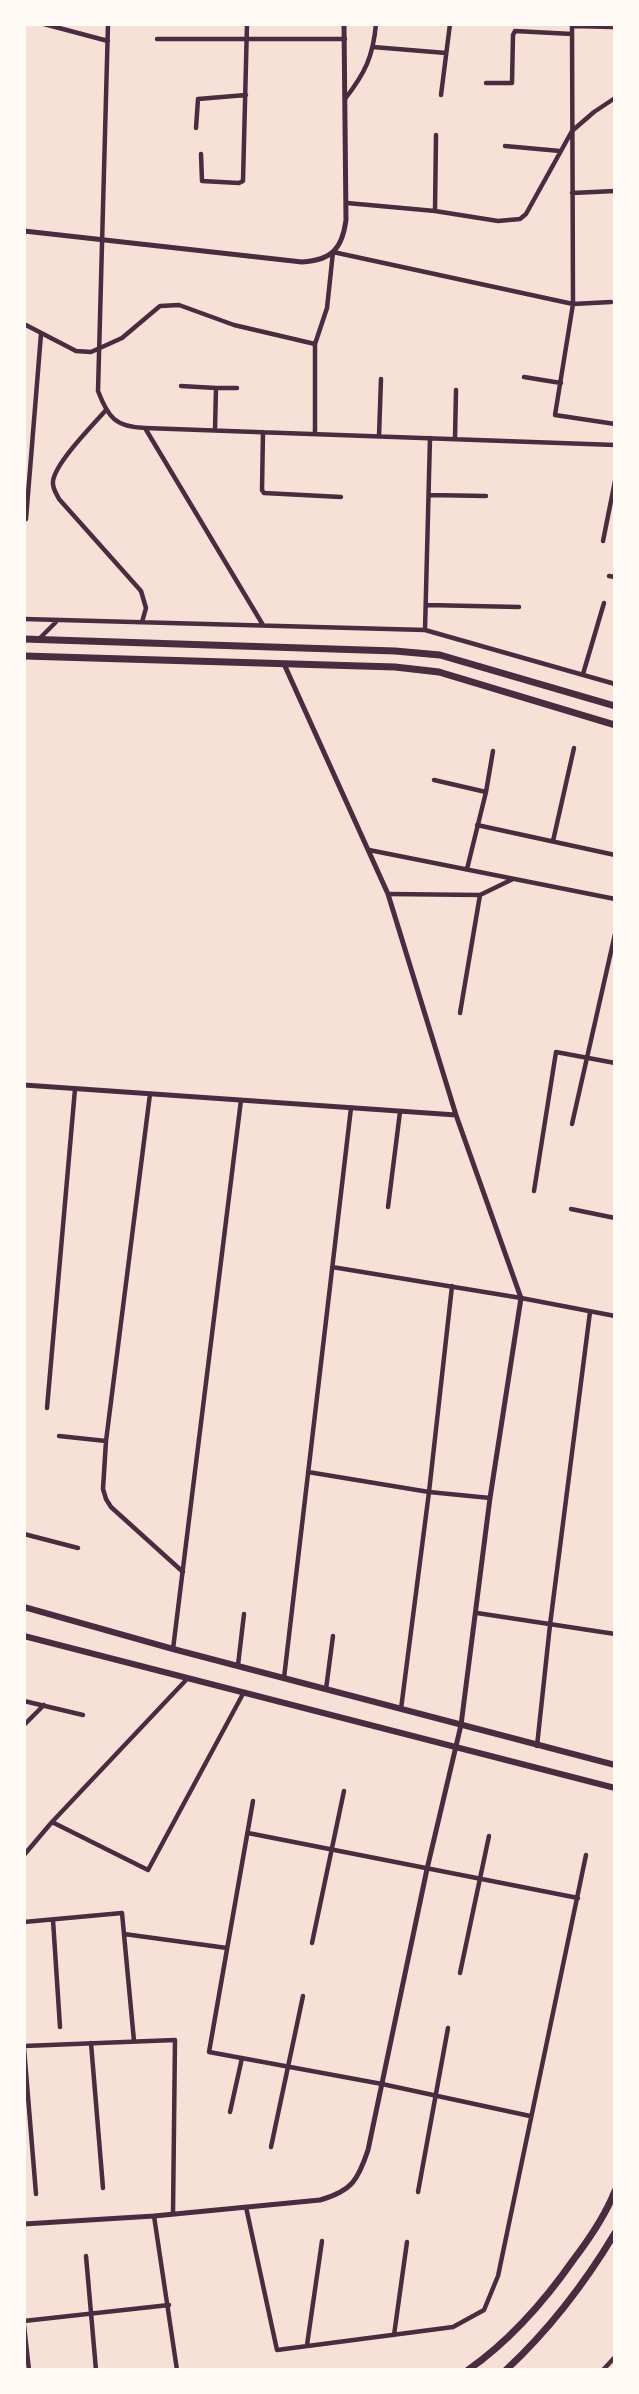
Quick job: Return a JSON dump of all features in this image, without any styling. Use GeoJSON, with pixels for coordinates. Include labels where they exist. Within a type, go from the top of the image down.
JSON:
{"type":"FeatureCollection","features":[{"type":"Feature","properties":{"kind":"main road"},"geometry":{"type":"LineString","coordinates":[[24,639],[395,651],[440,655],[615,706]]}},
{"type":"Feature","properties":{"kind":"main road"},"geometry":{"type":"LineString","coordinates":[[395,651],[395,667]]}},
{"type":"Feature","properties":{"kind":"main road"},"geometry":{"type":"LineString","coordinates":[[24,656],[395,667],[439,672],[615,725]]}},
{"type":"Feature","properties":{"kind":"main road"},"geometry":{"type":"LineString","coordinates":[[24,1606],[173,1649],[614,1765]]}},
{"type":"Feature","properties":{"kind":"main road"},"geometry":{"type":"LineString","coordinates":[[24,1636],[456,1749],[615,1788]]}},
{"type":"Feature","properties":{"kind":"main road"},"geometry":{"type":"LineString","coordinates":[[470,2369],[520,2328],[553,2290],[595,2231],[613,2202],[615,2191]]}},
{"type":"Feature","properties":{"kind":"main road"},"geometry":{"type":"LineString","coordinates":[[506,2370],[534,2344],[562,2310],[615,2233]]}},
{"type":"Feature","properties":{"kind":"street"},"geometry":{"type":"LineString","coordinates":[[44,24],[108,41]]}},
{"type":"Feature","properties":{"kind":"street"},"geometry":{"type":"LineString","coordinates":[[108,24],[104,242],[98,391],[106,410],[113,419],[128,427],[145,428],[615,446]]}},
{"type":"Feature","properties":{"kind":"street"},"geometry":{"type":"LineString","coordinates":[[201,154],[200,180],[204,183],[243,181],[247,24]]}},
{"type":"Feature","properties":{"kind":"street"},"geometry":{"type":"LineString","coordinates":[[24,231],[104,242],[302,262],[317,261],[333,252],[344,237],[347,203],[344,24]]}},
{"type":"Feature","properties":{"kind":"street"},"geometry":{"type":"LineString","coordinates":[[345,99],[364,74],[373,46],[376,24]]}},
{"type":"Feature","properties":{"kind":"street"},"geometry":{"type":"LineString","coordinates":[[441,95],[450,24]]}},
{"type":"Feature","properties":{"kind":"street"},"geometry":{"type":"LineString","coordinates":[[613,27],[572,25],[573,304],[555,415],[615,424]]}},
{"type":"Feature","properties":{"kind":"street"},"geometry":{"type":"LineString","coordinates":[[486,83],[512,83],[515,31],[572,34]]}},
{"type":"Feature","properties":{"kind":"street"},"geometry":{"type":"LineString","coordinates":[[157,39],[345,39]]}},
{"type":"Feature","properties":{"kind":"street"},"geometry":{"type":"LineString","coordinates":[[373,46],[446,53]]}},
{"type":"Feature","properties":{"kind":"street"},"geometry":{"type":"LineString","coordinates":[[196,128],[198,99],[246,95]]}},
{"type":"Feature","properties":{"kind":"street"},"geometry":{"type":"LineString","coordinates":[[347,203],[435,211],[498,221],[520,219],[526,214],[572,131],[615,98]]}},
{"type":"Feature","properties":{"kind":"street"},"geometry":{"type":"LineString","coordinates":[[435,211],[436,135]]}},
{"type":"Feature","properties":{"kind":"street"},"geometry":{"type":"LineString","coordinates":[[506,146],[561,151]]}},
{"type":"Feature","properties":{"kind":"street"},"geometry":{"type":"LineString","coordinates":[[573,193],[615,191]]}},
{"type":"Feature","properties":{"kind":"street"},"geometry":{"type":"LineString","coordinates":[[333,252],[573,304],[611,302]]}},
{"type":"Feature","properties":{"kind":"street"},"geometry":{"type":"LineString","coordinates":[[315,434],[315,344],[327,308],[333,252]]}},
{"type":"Feature","properties":{"kind":"street"},"geometry":{"type":"LineString","coordinates":[[24,324],[76,351],[91,352],[122,338],[160,306],[169,304],[191,308],[234,325],[315,344]]}},
{"type":"Feature","properties":{"kind":"street"},"geometry":{"type":"LineString","coordinates":[[26,519],[41,334]]}},
{"type":"Feature","properties":{"kind":"street"},"geometry":{"type":"LineString","coordinates":[[524,377],[561,383]]}},
{"type":"Feature","properties":{"kind":"street"},"geometry":{"type":"LineString","coordinates":[[379,436],[381,379]]}},
{"type":"Feature","properties":{"kind":"street"},"geometry":{"type":"LineString","coordinates":[[181,386],[237,388]]}},
{"type":"Feature","properties":{"kind":"street"},"geometry":{"type":"LineString","coordinates":[[215,430],[216,388]]}},
{"type":"Feature","properties":{"kind":"street"},"geometry":{"type":"LineString","coordinates":[[454,439],[456,390]]}},
{"type":"Feature","properties":{"kind":"street"},"geometry":{"type":"LineString","coordinates":[[106,410],[66,457],[53,481],[54,489],[59,499],[141,591],[146,608],[142,622]]}},
{"type":"Feature","properties":{"kind":"street"},"geometry":{"type":"LineString","coordinates":[[145,428],[263,625]]}},
{"type":"Feature","properties":{"kind":"street"},"geometry":{"type":"LineString","coordinates":[[263,432],[262,490],[264,493],[341,497]]}},
{"type":"Feature","properties":{"kind":"street"},"geometry":{"type":"LineString","coordinates":[[425,630],[430,438]]}},
{"type":"Feature","properties":{"kind":"street"},"geometry":{"type":"LineString","coordinates":[[603,541],[615,481]]}},
{"type":"Feature","properties":{"kind":"street"},"geometry":{"type":"LineString","coordinates":[[429,495],[486,496]]}},
{"type":"Feature","properties":{"kind":"street"},"geometry":{"type":"LineString","coordinates":[[583,674],[604,603]]}},
{"type":"Feature","properties":{"kind":"street"},"geometry":{"type":"LineString","coordinates":[[426,605],[519,607]]}},
{"type":"Feature","properties":{"kind":"street"},"geometry":{"type":"LineString","coordinates":[[24,620],[425,630],[615,684]]}},
{"type":"Feature","properties":{"kind":"street"},"geometry":{"type":"LineString","coordinates":[[38,639],[56,622]]}},
{"type":"Feature","properties":{"kind":"street"},"geometry":{"type":"LineString","coordinates":[[24,2224],[154,2216],[320,2200],[339,2195],[352,2184],[362,2168],[368,2150],[427,1869],[461,1725],[490,1498],[521,1298],[456,1115],[388,894],[284,664]]}},
{"type":"Feature","properties":{"kind":"street"},"geometry":{"type":"LineString","coordinates":[[553,841],[574,748]]}},
{"type":"Feature","properties":{"kind":"street"},"geometry":{"type":"LineString","coordinates":[[467,869],[486,792],[493,751]]}},
{"type":"Feature","properties":{"kind":"street"},"geometry":{"type":"LineString","coordinates":[[434,780],[486,792]]}},
{"type":"Feature","properties":{"kind":"street"},"geometry":{"type":"LineString","coordinates":[[477,825],[615,855]]}},
{"type":"Feature","properties":{"kind":"street"},"geometry":{"type":"LineString","coordinates":[[369,850],[615,899]]}},
{"type":"Feature","properties":{"kind":"street"},"geometry":{"type":"LineString","coordinates":[[388,894],[480,895],[513,879]]}},
{"type":"Feature","properties":{"kind":"street"},"geometry":{"type":"LineString","coordinates":[[460,1013],[480,895]]}},
{"type":"Feature","properties":{"kind":"street"},"geometry":{"type":"LineString","coordinates":[[572,1124],[615,934]]}},
{"type":"Feature","properties":{"kind":"street"},"geometry":{"type":"LineString","coordinates":[[534,1191],[556,1052],[615,1063]]}},
{"type":"Feature","properties":{"kind":"street"},"geometry":{"type":"LineString","coordinates":[[24,1085],[456,1115]]}},
{"type":"Feature","properties":{"kind":"street"},"geometry":{"type":"LineString","coordinates":[[46,1408],[75,1089]]}},
{"type":"Feature","properties":{"kind":"street"},"geometry":{"type":"LineString","coordinates":[[150,1094],[106,1441],[103,1489],[111,1507],[183,1572]]}},
{"type":"Feature","properties":{"kind":"street"},"geometry":{"type":"LineString","coordinates":[[173,1649],[241,1100]]}},
{"type":"Feature","properties":{"kind":"street"},"geometry":{"type":"LineString","coordinates":[[284,1678],[351,1108]]}},
{"type":"Feature","properties":{"kind":"street"},"geometry":{"type":"LineString","coordinates":[[388,1207],[400,1112]]}},
{"type":"Feature","properties":{"kind":"street"},"geometry":{"type":"LineString","coordinates":[[571,1209],[615,1218]]}},
{"type":"Feature","properties":{"kind":"street"},"geometry":{"type":"LineString","coordinates":[[332,1267],[521,1298],[615,1317]]}},
{"type":"Feature","properties":{"kind":"street"},"geometry":{"type":"LineString","coordinates":[[401,1709],[452,1286]]}},
{"type":"Feature","properties":{"kind":"street"},"geometry":{"type":"LineString","coordinates":[[537,1746],[590,1312]]}},
{"type":"Feature","properties":{"kind":"street"},"geometry":{"type":"LineString","coordinates":[[59,1436],[106,1441]]}},
{"type":"Feature","properties":{"kind":"street"},"geometry":{"type":"LineString","coordinates":[[308,1472],[490,1498]]}},
{"type":"Feature","properties":{"kind":"street"},"geometry":{"type":"LineString","coordinates":[[24,1534],[78,1548]]}},
{"type":"Feature","properties":{"kind":"street"},"geometry":{"type":"LineString","coordinates":[[477,1613],[615,1634]]}},
{"type":"Feature","properties":{"kind":"street"},"geometry":{"type":"LineString","coordinates":[[237,1665],[244,1614]]}},
{"type":"Feature","properties":{"kind":"street"},"geometry":{"type":"LineString","coordinates":[[327,1689],[333,1636]]}},
{"type":"Feature","properties":{"kind":"street"},"geometry":{"type":"LineString","coordinates":[[24,1855],[52,1821],[187,1678]]}},
{"type":"Feature","properties":{"kind":"street"},"geometry":{"type":"LineString","coordinates":[[52,1821],[148,1870],[243,1692]]}},
{"type":"Feature","properties":{"kind":"street"},"geometry":{"type":"LineString","coordinates":[[24,1701],[84,1715]]}},
{"type":"Feature","properties":{"kind":"street"},"geometry":{"type":"LineString","coordinates":[[24,1725],[44,1706]]}},
{"type":"Feature","properties":{"kind":"street"},"geometry":{"type":"LineString","coordinates":[[614,1765],[615,1756]]}},
{"type":"Feature","properties":{"kind":"street"},"geometry":{"type":"LineString","coordinates":[[312,1943],[344,1791]]}},
{"type":"Feature","properties":{"kind":"street"},"geometry":{"type":"LineString","coordinates":[[253,1801],[209,2052],[382,2084],[530,2116]]}},
{"type":"Feature","properties":{"kind":"street"},"geometry":{"type":"LineString","coordinates":[[248,1833],[578,1898]]}},
{"type":"Feature","properties":{"kind":"street"},"geometry":{"type":"LineString","coordinates":[[460,1973],[489,1836]]}},
{"type":"Feature","properties":{"kind":"street"},"geometry":{"type":"LineString","coordinates":[[246,2207],[277,2350],[453,2327],[484,2310],[498,2277],[586,1855]]}},
{"type":"Feature","properties":{"kind":"street"},"geometry":{"type":"LineString","coordinates":[[24,1922],[122,1913],[134,2042]]}},
{"type":"Feature","properties":{"kind":"street"},"geometry":{"type":"LineString","coordinates":[[53,1920],[60,2027]]}},
{"type":"Feature","properties":{"kind":"street"},"geometry":{"type":"LineString","coordinates":[[124,1934],[227,1948]]}},
{"type":"Feature","properties":{"kind":"street"},"geometry":{"type":"LineString","coordinates":[[271,2147],[303,1996]]}},
{"type":"Feature","properties":{"kind":"street"},"geometry":{"type":"LineString","coordinates":[[418,2192],[448,2028]]}},
{"type":"Feature","properties":{"kind":"street"},"geometry":{"type":"LineString","coordinates":[[36,2193],[24,2047],[175,2040],[173,2214]]}},
{"type":"Feature","properties":{"kind":"street"},"geometry":{"type":"LineString","coordinates":[[91,2043],[102,2188]]}},
{"type":"Feature","properties":{"kind":"street"},"geometry":{"type":"LineString","coordinates":[[230,2112],[242,2058]]}},
{"type":"Feature","properties":{"kind":"street"},"geometry":{"type":"LineString","coordinates":[[154,2216],[177,2370]]}},
{"type":"Feature","properties":{"kind":"street"},"geometry":{"type":"LineString","coordinates":[[307,2345],[322,2241]]}},
{"type":"Feature","properties":{"kind":"street"},"geometry":{"type":"LineString","coordinates":[[394,2335],[407,2242]]}},
{"type":"Feature","properties":{"kind":"street"},"geometry":{"type":"LineString","coordinates":[[86,2256],[96,2370]]}},
{"type":"Feature","properties":{"kind":"street"},"geometry":{"type":"LineString","coordinates":[[29,2370],[24,2323],[169,2305]]}},
{"type":"Feature","properties":{"kind":"street"},"geometry":{"type":"LineString","coordinates":[[605,2369],[615,2357]]}},
{"type":"Feature","properties":{"kind":"street"},"geometry":{"type":"LineString","coordinates":[[463,2370],[470,2369]]}}]}
